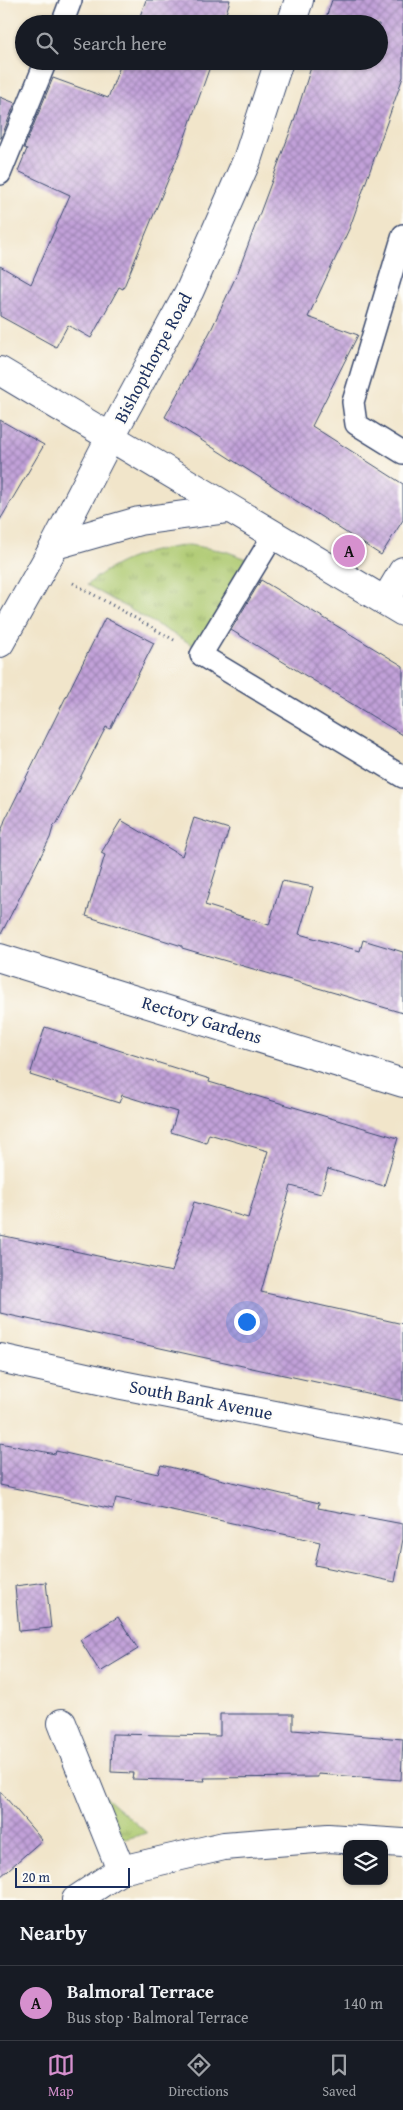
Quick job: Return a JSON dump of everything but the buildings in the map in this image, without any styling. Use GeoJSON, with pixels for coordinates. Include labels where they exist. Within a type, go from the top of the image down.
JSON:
{"type":"FeatureCollection","features":[{"type":"Feature","properties":{"kind":"street"},"geometry":{"type":"LineString","coordinates":[[294,15],[299,0]]}},
{"type":"Feature","properties":{"kind":"street","name":"Bishopthorpe Road"},"geometry":{"type":"LineString","coordinates":[[0,643],[190,290],[247,160],[276,70]]}},
{"type":"Feature","properties":{"kind":"street"},"geometry":{"type":"LineString","coordinates":[[0,371],[228,509],[394,606],[403,571]]}},
{"type":"Feature","properties":{"kind":"street"},"geometry":{"type":"LineString","coordinates":[[49,555],[139,521],[228,509]]}},
{"type":"Feature","properties":{"kind":"street","name":"Rectory Gardens"},"geometry":{"type":"LineString","coordinates":[[0,958],[403,1083]]}},
{"type":"Feature","properties":{"kind":"street","name":"South Bank Avenue"},"geometry":{"type":"LineString","coordinates":[[0,1358],[122,1385],[403,1440]]}},
{"type":"Feature","properties":{"kind":"street"},"geometry":{"type":"LineString","coordinates":[[62,1723],[120,1870]]}},
{"type":"Feature","properties":{"kind":"street"},"geometry":{"type":"LineString","coordinates":[[76,1900],[120,1870],[224,1846],[328,1838],[403,1843]]}},
{"type":"Feature","properties":{"kind":"lane"},"geometry":{"type":"LineString","coordinates":[[65,15],[71,0]]}},
{"type":"Feature","properties":{"kind":"lane"},"geometry":{"type":"LineString","coordinates":[[0,174],[42,70]]}},
{"type":"Feature","properties":{"kind":"lane"},"geometry":{"type":"LineString","coordinates":[[403,235],[353,402],[356,424],[403,452]]}},
{"type":"Feature","properties":{"kind":"lane"},"geometry":{"type":"LineString","coordinates":[[274,536],[201,655],[403,777]]}},
{"type":"Feature","properties":{"kind":"path"},"geometry":{"type":"LineString","coordinates":[[49,555],[201,655]]}},
{"type":"Feature","properties":{"kind":"green space"},"geometry":{"type":"Polygon","coordinates":[[[189,545],[225,551],[250,560],[198,648],[87,585],[111,568],[135,557],[189,545]]]}},
{"type":"Feature","properties":{"kind":"green space"},"geometry":{"type":"Polygon","coordinates":[[[101,1793],[147,1833],[122,1840],[101,1793]]]}},
{"type":"Feature","properties":{"kind":"place","name":"Balmoral Terrace"},"geometry":{"type":"Point","coordinates":[349,551]}}]}
